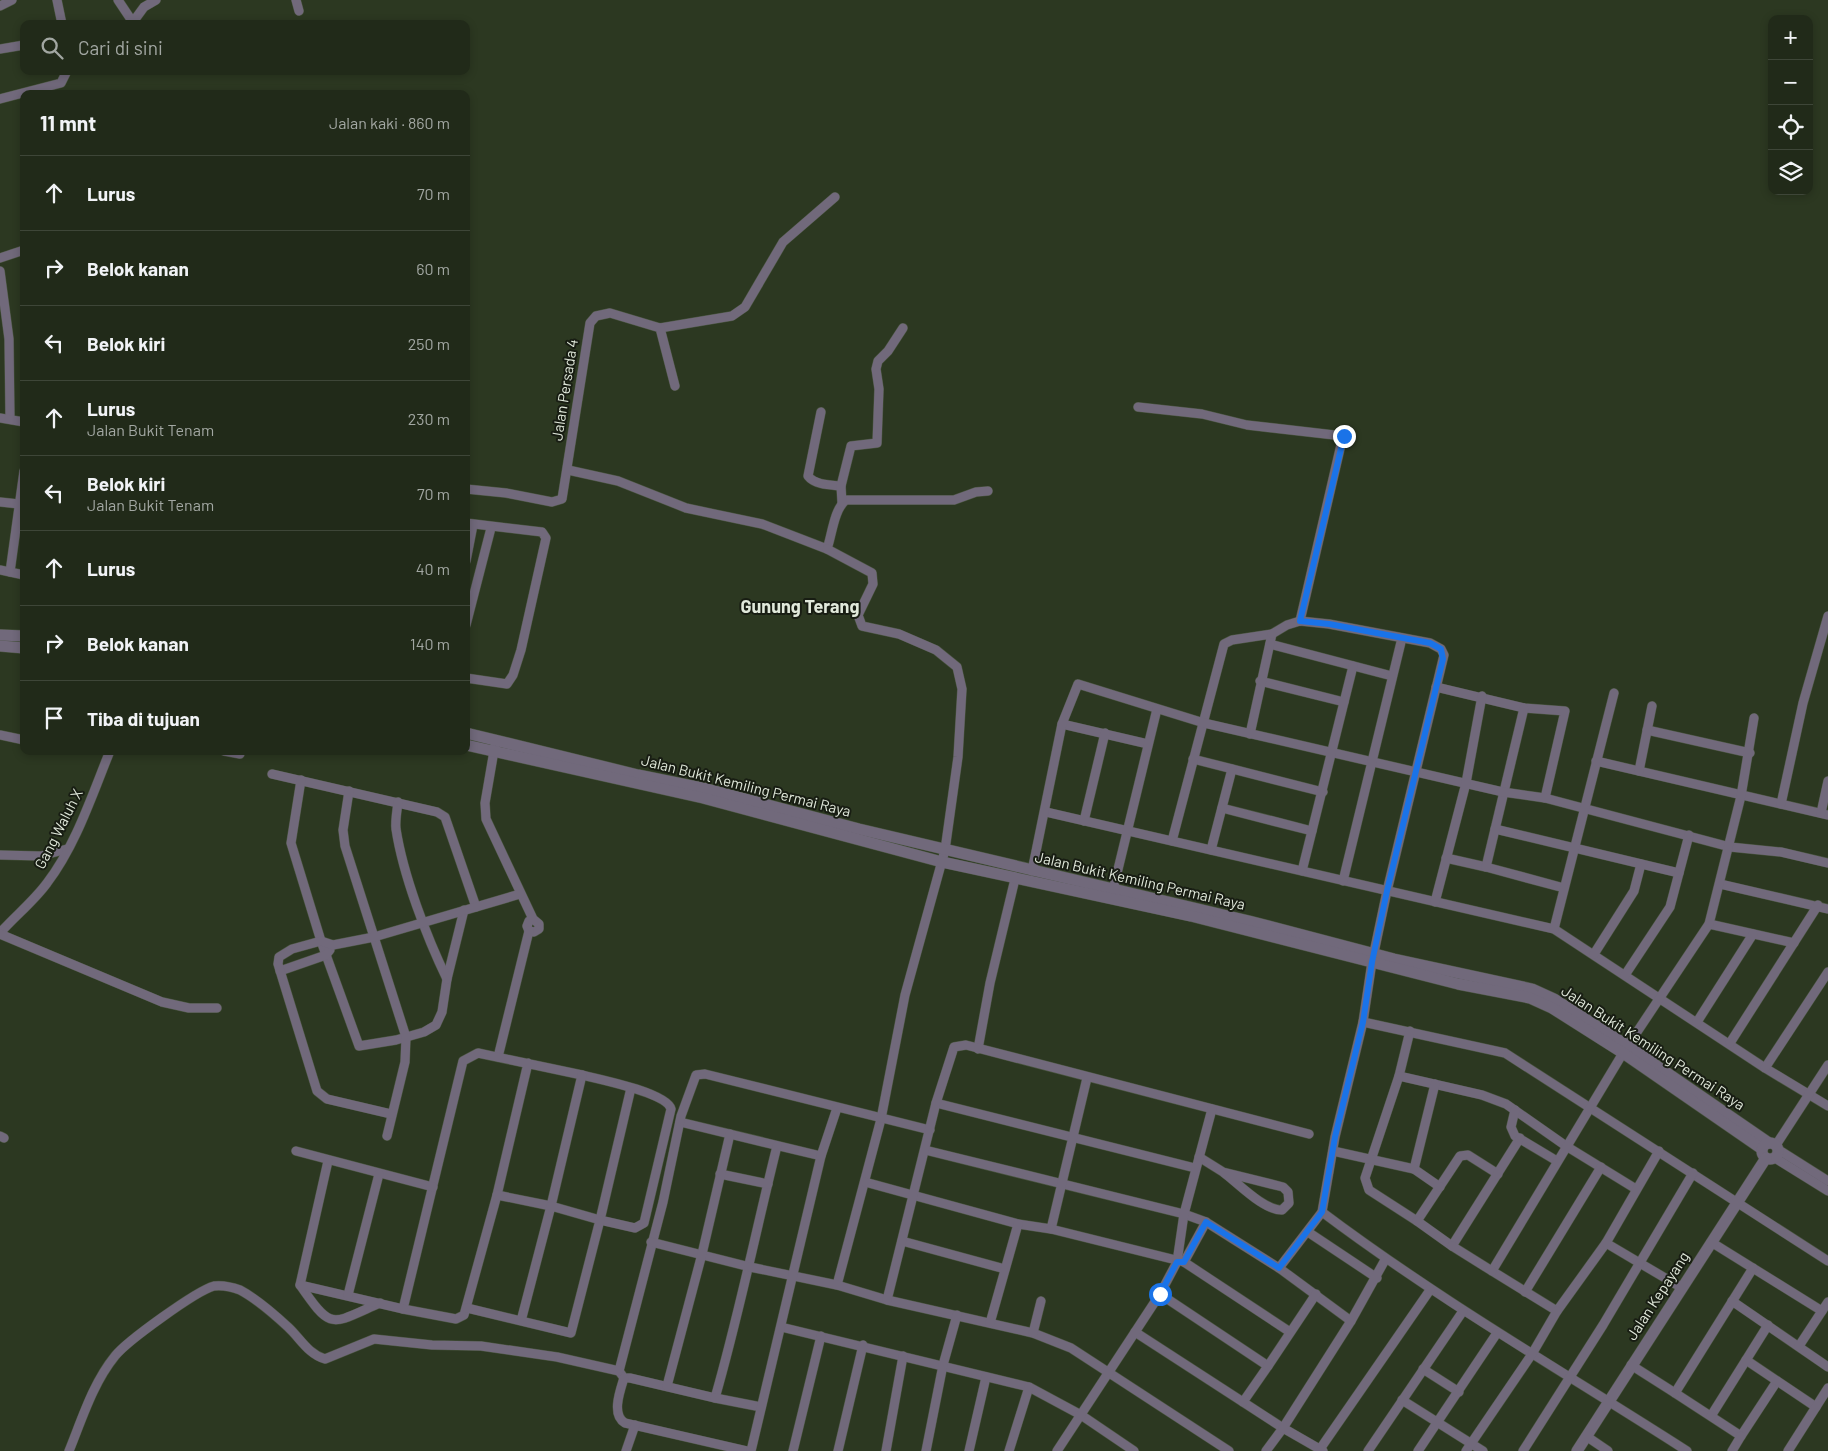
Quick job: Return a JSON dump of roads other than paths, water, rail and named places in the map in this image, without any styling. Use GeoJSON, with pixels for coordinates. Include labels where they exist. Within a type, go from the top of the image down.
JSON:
{"type":"FeatureCollection","features":[{"type":"Feature","properties":{"kind":"street"},"geometry":{"type":"LineString","coordinates":[[0,6],[12,0]]}},
{"type":"Feature","properties":{"kind":"street"},"geometry":{"type":"LineString","coordinates":[[57,0],[61,20]]}},
{"type":"Feature","properties":{"kind":"street"},"geometry":{"type":"LineString","coordinates":[[118,0],[131,20]]}},
{"type":"Feature","properties":{"kind":"street"},"geometry":{"type":"LineString","coordinates":[[135,20],[144,7],[156,0]]}},
{"type":"Feature","properties":{"kind":"street"},"geometry":{"type":"LineString","coordinates":[[296,0],[299,11]]}},
{"type":"Feature","properties":{"kind":"street"},"geometry":{"type":"LineString","coordinates":[[0,49],[20,46]]}},
{"type":"Feature","properties":{"kind":"street"},"geometry":{"type":"LineString","coordinates":[[32,90],[61,82],[65,75]]}},
{"type":"Feature","properties":{"kind":"street"},"geometry":{"type":"LineString","coordinates":[[0,99],[20,93]]}},
{"type":"Feature","properties":{"kind":"street"},"geometry":{"type":"LineString","coordinates":[[675,386],[660,328],[732,316],[745,307],[783,242],[835,197]]}},
{"type":"Feature","properties":{"kind":"street"},"geometry":{"type":"LineString","coordinates":[[0,258],[20,251]]}},
{"type":"Feature","properties":{"kind":"street"},"geometry":{"type":"LineString","coordinates":[[0,271],[9,339],[10,418]]}},
{"type":"Feature","properties":{"kind":"street","name":"Jalan Persada 4"},"geometry":{"type":"LineString","coordinates":[[470,490],[556,503],[562,499],[568,470],[573,416],[590,323],[596,316],[610,313],[660,328]]}},
{"type":"Feature","properties":{"kind":"street"},"geometry":{"type":"LineString","coordinates":[[828,549],[842,503],[841,486],[851,446],[877,444],[879,389],[876,369],[878,362],[888,351],[903,328]]}},
{"type":"Feature","properties":{"kind":"street"},"geometry":{"type":"LineString","coordinates":[[1138,407],[1202,414],[1247,425],[1344,436],[1300,621]]}},
{"type":"Feature","properties":{"kind":"street"},"geometry":{"type":"LineString","coordinates":[[821,412],[808,476],[810,479],[821,483],[841,486]]}},
{"type":"Feature","properties":{"kind":"street"},"geometry":{"type":"LineString","coordinates":[[0,418],[20,421]]}},
{"type":"Feature","properties":{"kind":"street"},"geometry":{"type":"LineString","coordinates":[[568,470],[618,481],[686,508],[762,524],[828,549],[872,573],[873,584],[858,615],[862,626],[899,634],[936,650],[957,667],[962,689],[958,757],[942,862],[905,995],[881,1119],[837,1285]]}},
{"type":"Feature","properties":{"kind":"street"},"geometry":{"type":"LineString","coordinates":[[842,503],[850,499],[954,500],[976,492],[988,491]]}},
{"type":"Feature","properties":{"kind":"street"},"geometry":{"type":"LineString","coordinates":[[10,572],[20,497]]}},
{"type":"Feature","properties":{"kind":"street"},"geometry":{"type":"LineString","coordinates":[[0,502],[19,504]]}},
{"type":"Feature","properties":{"kind":"street"},"geometry":{"type":"LineString","coordinates":[[470,524],[491,528],[542,532],[545,540],[521,650],[513,675],[507,684],[470,679]]}},
{"type":"Feature","properties":{"kind":"street"},"geometry":{"type":"LineString","coordinates":[[470,599],[491,528]]}},
{"type":"Feature","properties":{"kind":"street"},"geometry":{"type":"LineString","coordinates":[[0,570],[20,574]]}},
{"type":"Feature","properties":{"kind":"street"},"geometry":{"type":"LineString","coordinates":[[1781,804],[1803,703],[1828,616]]}},
{"type":"Feature","properties":{"kind":"street"},"geometry":{"type":"LineString","coordinates":[[1172,841],[1224,644],[1232,640],[1272,634],[1286,625],[1300,621],[1430,643],[1441,649],[1444,655],[1387,891],[1373,958],[1363,1022],[1333,1151],[1322,1212],[1279,1268]]}},
{"type":"Feature","properties":{"kind":"street"},"geometry":{"type":"LineString","coordinates":[[1250,734],[1260,681],[1272,634]]}},
{"type":"Feature","properties":{"kind":"street"},"geometry":{"type":"LineString","coordinates":[[0,635],[19,641]]}},
{"type":"Feature","properties":{"kind":"street"},"geometry":{"type":"LineString","coordinates":[[1343,881],[1402,638]]}},
{"type":"Feature","properties":{"kind":"street"},"geometry":{"type":"LineString","coordinates":[[0,646],[19,641]]}},
{"type":"Feature","properties":{"kind":"street"},"geometry":{"type":"LineString","coordinates":[[1270,644],[1392,676]]}},
{"type":"Feature","properties":{"kind":"street"},"geometry":{"type":"LineString","coordinates":[[1302,872],[1353,666]]}},
{"type":"Feature","properties":{"kind":"street"},"geometry":{"type":"LineString","coordinates":[[1260,681],[1344,702]]}},
{"type":"Feature","properties":{"kind":"street"},"geometry":{"type":"LineString","coordinates":[[1032,871],[1046,812],[1062,724],[1078,684],[1128,698],[1157,710],[1371,763],[1503,792],[1545,798],[1730,847],[1781,852],[1828,863]]}},
{"type":"Feature","properties":{"kind":"street"},"geometry":{"type":"LineString","coordinates":[[1436,687],[1482,696],[1524,708],[1565,711],[1545,798]]}},
{"type":"Feature","properties":{"kind":"street"},"geometry":{"type":"LineString","coordinates":[[1554,929],[1614,693]]}},
{"type":"Feature","properties":{"kind":"street"},"geometry":{"type":"LineString","coordinates":[[1435,902],[1466,783],[1482,696]]}},
{"type":"Feature","properties":{"kind":"street"},"geometry":{"type":"LineString","coordinates":[[1639,771],[1652,706]]}},
{"type":"Feature","properties":{"kind":"street"},"geometry":{"type":"LineString","coordinates":[[1486,867],[1524,708]]}},
{"type":"Feature","properties":{"kind":"street"},"geometry":{"type":"LineString","coordinates":[[1112,895],[1157,710]]}},
{"type":"Feature","properties":{"kind":"street"},"geometry":{"type":"LineString","coordinates":[[1492,1271],[1566,1146],[1626,1050],[1709,924],[1730,847],[1750,752],[1754,718]]}},
{"type":"Feature","properties":{"kind":"street"},"geometry":{"type":"LineString","coordinates":[[1062,724],[1148,744]]}},
{"type":"Feature","properties":{"kind":"street"},"geometry":{"type":"LineString","coordinates":[[1647,730],[1750,752]]}},
{"type":"Feature","properties":{"kind":"street"},"geometry":{"type":"LineString","coordinates":[[1084,821],[1105,733]]}},
{"type":"Feature","properties":{"kind":"street"},"geometry":{"type":"LineString","coordinates":[[0,735],[20,739]]}},
{"type":"Feature","properties":{"kind":"street","name":"Jalan Bukit Kemiling Permai Raya"},"geometry":{"type":"LineString","coordinates":[[470,735],[495,745],[942,862],[1015,879],[1112,895]]}},
{"type":"Feature","properties":{"kind":"street","name":"Jalan Bukit Kemiling Permai Raya"},"geometry":{"type":"LineString","coordinates":[[470,745],[495,745],[707,789],[1032,871],[1191,916],[1373,958],[1458,984],[1530,998],[1552,1008],[1626,1050],[1771,1151]]}},
{"type":"Feature","properties":{"kind":"street"},"geometry":{"type":"LineString","coordinates":[[495,745],[485,802],[486,818],[520,894],[533,919],[538,922],[539,928],[536,932],[529,931],[498,1057]]}},
{"type":"Feature","properties":{"kind":"street","name":"Gang Waluh X"},"geometry":{"type":"LineString","coordinates":[[0,934],[47,883],[67,849],[108,755]]}},
{"type":"Feature","properties":{"kind":"street"},"geometry":{"type":"LineString","coordinates":[[1193,759],[1323,792]]}},
{"type":"Feature","properties":{"kind":"street"},"geometry":{"type":"LineString","coordinates":[[1596,761],[1824,814],[1828,782]]}},
{"type":"Feature","properties":{"kind":"street"},"geometry":{"type":"LineString","coordinates":[[1211,850],[1232,769]]}},
{"type":"Feature","properties":{"kind":"street"},"geometry":{"type":"LineString","coordinates":[[272,774],[398,802],[437,812],[445,817],[476,907]]}},
{"type":"Feature","properties":{"kind":"street"},"geometry":{"type":"LineString","coordinates":[[301,780],[291,843],[321,941],[357,1043],[363,1047],[406,1038],[431,1028],[439,1020],[464,910]]}},
{"type":"Feature","properties":{"kind":"street"},"geometry":{"type":"LineString","coordinates":[[349,791],[343,830],[345,846],[406,1038],[405,1062],[387,1136]]}},
{"type":"Feature","properties":{"kind":"street"},"geometry":{"type":"LineString","coordinates":[[398,802],[396,827],[399,843],[423,922],[447,979]]}},
{"type":"Feature","properties":{"kind":"street"},"geometry":{"type":"LineString","coordinates":[[1222,808],[1312,831]]}},
{"type":"Feature","properties":{"kind":"street"},"geometry":{"type":"LineString","coordinates":[[1046,812],[1554,929],[1766,1068],[1828,1106]]}},
{"type":"Feature","properties":{"kind":"street"},"geometry":{"type":"LineString","coordinates":[[1495,829],[1679,874]]}},
{"type":"Feature","properties":{"kind":"street"},"geometry":{"type":"LineString","coordinates":[[1625,975],[1670,907],[1689,835]]}},
{"type":"Feature","properties":{"kind":"street"},"geometry":{"type":"LineString","coordinates":[[0,855],[41,856],[67,849]]}},
{"type":"Feature","properties":{"kind":"street"},"geometry":{"type":"LineString","coordinates":[[1446,858],[1564,888]]}},
{"type":"Feature","properties":{"kind":"street"},"geometry":{"type":"LineString","coordinates":[[1594,954],[1634,891],[1641,864]]}},
{"type":"Feature","properties":{"kind":"street"},"geometry":{"type":"LineString","coordinates":[[978,1049],[990,984],[1015,879]]}},
{"type":"Feature","properties":{"kind":"street"},"geometry":{"type":"LineString","coordinates":[[1720,884],[1818,905],[1828,909]]}},
{"type":"Feature","properties":{"kind":"street"},"geometry":{"type":"LineString","coordinates":[[392,1114],[328,1099],[317,1091],[277,960],[282,954],[321,941],[333,945],[374,937],[520,894]]}},
{"type":"Feature","properties":{"kind":"street"},"geometry":{"type":"LineString","coordinates":[[1730,1043],[1818,905]]}},
{"type":"Feature","properties":{"kind":"street"},"geometry":{"type":"LineString","coordinates":[[1709,924],[1794,943]]}},
{"type":"Feature","properties":{"kind":"street"},"geometry":{"type":"LineString","coordinates":[[0,934],[162,1002],[189,1008],[216,1008]]}},
{"type":"Feature","properties":{"kind":"street"},"geometry":{"type":"LineString","coordinates":[[1697,1022],[1753,934]]}},
{"type":"Feature","properties":{"kind":"street"},"geometry":{"type":"LineString","coordinates":[[280,971],[326,955],[333,945]]}},
{"type":"Feature","properties":{"kind":"street"},"geometry":{"type":"LineString","coordinates":[[1766,1068],[1828,972]]}},
{"type":"Feature","properties":{"kind":"street"},"geometry":{"type":"LineString","coordinates":[[1363,1022],[1505,1052],[1828,1261]]}},
{"type":"Feature","properties":{"kind":"street"},"geometry":{"type":"LineString","coordinates":[[1410,1031],[1399,1076],[1365,1178],[1369,1190],[1452,1246],[1557,1311]]}},
{"type":"Feature","properties":{"kind":"street"},"geometry":{"type":"LineString","coordinates":[[887,1300],[936,1103],[954,1047],[966,1046],[1309,1134]]}},
{"type":"Feature","properties":{"kind":"street"},"geometry":{"type":"LineString","coordinates":[[403,1309],[463,1061],[478,1054],[528,1063],[656,1095],[670,1106],[647,1212],[644,1223],[638,1228],[600,1220],[551,1206],[497,1195]]}},
{"type":"Feature","properties":{"kind":"street"},"geometry":{"type":"LineString","coordinates":[[300,1285],[403,1309],[456,1319],[464,1315],[497,1195],[528,1063]]}},
{"type":"Feature","properties":{"kind":"street"},"geometry":{"type":"LineString","coordinates":[[1771,1151],[1828,1065]]}},
{"type":"Feature","properties":{"kind":"street"},"geometry":{"type":"LineString","coordinates":[[747,1451],[624,1423],[618,1417],[621,1375],[651,1242],[663,1202],[680,1122],[692,1082],[696,1075],[701,1074],[930,1130]]}},
{"type":"Feature","properties":{"kind":"street"},"geometry":{"type":"LineString","coordinates":[[521,1321],[582,1075]]}},
{"type":"Feature","properties":{"kind":"street"},"geometry":{"type":"LineString","coordinates":[[1399,1076],[1482,1095],[1506,1104],[1566,1146],[1636,1189]]}},
{"type":"Feature","properties":{"kind":"street"},"geometry":{"type":"LineString","coordinates":[[1051,1229],[1087,1078]]}},
{"type":"Feature","properties":{"kind":"street"},"geometry":{"type":"LineString","coordinates":[[1414,1169],[1435,1084]]}},
{"type":"Feature","properties":{"kind":"street"},"geometry":{"type":"LineString","coordinates":[[467,1308],[571,1333],[631,1088]]}},
{"type":"Feature","properties":{"kind":"street"},"geometry":{"type":"LineString","coordinates":[[936,1103],[1196,1168]]}},
{"type":"Feature","properties":{"kind":"street"},"geometry":{"type":"LineString","coordinates":[[752,1451],[821,1156],[837,1108]]}},
{"type":"Feature","properties":{"kind":"street"},"geometry":{"type":"LineString","coordinates":[[1180,1262],[1184,1214],[1212,1109]]}},
{"type":"Feature","properties":{"kind":"street"},"geometry":{"type":"LineString","coordinates":[[1515,1110],[1510,1128],[1520,1138],[1557,1161]]}},
{"type":"Feature","properties":{"kind":"street"},"geometry":{"type":"LineString","coordinates":[[680,1122],[821,1156]]}},
{"type":"Feature","properties":{"kind":"street"},"geometry":{"type":"LineString","coordinates":[[667,1386],[702,1254],[730,1134]]}},
{"type":"Feature","properties":{"kind":"street"},"geometry":{"type":"LineString","coordinates":[[1452,1246],[1520,1138]]}},
{"type":"Feature","properties":{"kind":"street"},"geometry":{"type":"LineString","coordinates":[[715,1398],[750,1267],[756,1232],[777,1146]]}},
{"type":"Feature","properties":{"kind":"street"},"geometry":{"type":"LineString","coordinates":[[925,1150],[1184,1214],[1206,1222],[1279,1268],[1351,1322]]}},
{"type":"Feature","properties":{"kind":"street"},"geometry":{"type":"LineString","coordinates":[[296,1151],[433,1187]]}},
{"type":"Feature","properties":{"kind":"street"},"geometry":{"type":"LineString","coordinates":[[1333,1151],[1414,1169],[1440,1187]]}},
{"type":"Feature","properties":{"kind":"street"},"geometry":{"type":"LineString","coordinates":[[1466,1451],[1532,1354],[1557,1311],[1606,1243],[1659,1151]]}},
{"type":"Feature","properties":{"kind":"street"},"geometry":{"type":"LineString","coordinates":[[1771,1151],[1828,1181]]}},
{"type":"Feature","properties":{"kind":"street"},"geometry":{"type":"LineString","coordinates":[[1771,1151],[1828,1191]]}},
{"type":"Feature","properties":{"kind":"street","name":"Jalan Kepayang"},"geometry":{"type":"LineString","coordinates":[[1577,1451],[1771,1151]]}},
{"type":"Feature","properties":{"kind":"street"},"geometry":{"type":"LineString","coordinates":[[1416,1221],[1463,1154],[1468,1155],[1498,1174]]}},
{"type":"Feature","properties":{"kind":"street"},"geometry":{"type":"LineString","coordinates":[[1199,1157],[1223,1172],[1251,1195],[1278,1210],[1285,1209],[1290,1203],[1288,1192],[1283,1187],[1223,1172]]}},
{"type":"Feature","properties":{"kind":"street"},"geometry":{"type":"LineString","coordinates":[[328,1160],[300,1285],[318,1310],[329,1320],[337,1320],[380,1303]]}},
{"type":"Feature","properties":{"kind":"street"},"geometry":{"type":"LineString","coordinates":[[1525,1292],[1601,1167]]}},
{"type":"Feature","properties":{"kind":"street"},"geometry":{"type":"LineString","coordinates":[[348,1295],[379,1174]]}},
{"type":"Feature","properties":{"kind":"street"},"geometry":{"type":"LineString","coordinates":[[720,1174],[768,1184]]}},
{"type":"Feature","properties":{"kind":"street"},"geometry":{"type":"LineString","coordinates":[[1523,1451],[1693,1174]]}},
{"type":"Feature","properties":{"kind":"street"},"geometry":{"type":"LineString","coordinates":[[865,1182],[1018,1224],[1051,1229],[1180,1262],[1290,1332]]}},
{"type":"Feature","properties":{"kind":"street"},"geometry":{"type":"LineString","coordinates":[[1322,1212],[1385,1260],[1430,1290],[1685,1451]]}},
{"type":"Feature","properties":{"kind":"street"},"geometry":{"type":"LineString","coordinates":[[1057,1451],[1206,1222]]}},
{"type":"Feature","properties":{"kind":"street"},"geometry":{"type":"LineString","coordinates":[[990,1323],[1018,1224]]}},
{"type":"Feature","properties":{"kind":"street"},"geometry":{"type":"LineString","coordinates":[[1308,1232],[1377,1278]]}},
{"type":"Feature","properties":{"kind":"street"},"geometry":{"type":"LineString","coordinates":[[902,1241],[1004,1269]]}},
{"type":"Feature","properties":{"kind":"street"},"geometry":{"type":"LineString","coordinates":[[651,1242],[750,1267],[837,1285],[887,1300],[1033,1333],[1071,1348],[1229,1451]]}},
{"type":"Feature","properties":{"kind":"street"},"geometry":{"type":"LineString","coordinates":[[1711,1242],[1822,1310]]}},
{"type":"Feature","properties":{"kind":"street"},"geometry":{"type":"LineString","coordinates":[[1606,1243],[1638,1264],[1682,1288]]}},
{"type":"Feature","properties":{"kind":"street"},"geometry":{"type":"LineString","coordinates":[[1266,1451],[1283,1428],[1351,1322],[1377,1278],[1385,1260]]}},
{"type":"Feature","properties":{"kind":"street"},"geometry":{"type":"LineString","coordinates":[[1675,1393],[1753,1268]]}},
{"type":"Feature","properties":{"kind":"street"},"geometry":{"type":"LineString","coordinates":[[69,1451],[88,1402],[116,1355],[158,1320],[215,1286],[226,1286],[239,1290],[257,1301],[289,1328],[312,1353],[325,1359],[374,1339],[481,1346],[556,1357],[630,1378],[761,1407]]}},
{"type":"Feature","properties":{"kind":"street"},"geometry":{"type":"LineString","coordinates":[[1135,1332],[1283,1428],[1321,1450],[1430,1290]]}},
{"type":"Feature","properties":{"kind":"street"},"geometry":{"type":"LineString","coordinates":[[1160,1294],[1268,1366]]}},
{"type":"Feature","properties":{"kind":"street"},"geometry":{"type":"LineString","coordinates":[[1243,1402],[1316,1294]]}},
{"type":"Feature","properties":{"kind":"street"},"geometry":{"type":"LineString","coordinates":[[1033,1333],[1041,1301]]}},
{"type":"Feature","properties":{"kind":"street"},"geometry":{"type":"LineString","coordinates":[[1732,1301],[1828,1367]]}},
{"type":"Feature","properties":{"kind":"street"},"geometry":{"type":"LineString","coordinates":[[1799,1346],[1828,1302]]}},
{"type":"Feature","properties":{"kind":"street"},"geometry":{"type":"LineString","coordinates":[[1368,1451],[1463,1311]]}},
{"type":"Feature","properties":{"kind":"street"},"geometry":{"type":"LineString","coordinates":[[926,1451],[957,1316]]}},
{"type":"Feature","properties":{"kind":"street"},"geometry":{"type":"LineString","coordinates":[[1711,1416],[1768,1325]]}},
{"type":"Feature","properties":{"kind":"street"},"geometry":{"type":"LineString","coordinates":[[781,1327],[1029,1387],[1080,1415],[1134,1451]]}},
{"type":"Feature","properties":{"kind":"street"},"geometry":{"type":"LineString","coordinates":[[1418,1451],[1497,1333]]}},
{"type":"Feature","properties":{"kind":"street"},"geometry":{"type":"LineString","coordinates":[[793,1451],[821,1336]]}},
{"type":"Feature","properties":{"kind":"street"},"geometry":{"type":"LineString","coordinates":[[838,1451],[864,1346]]}},
{"type":"Feature","properties":{"kind":"street"},"geometry":{"type":"LineString","coordinates":[[886,1451],[903,1356]]}},
{"type":"Feature","properties":{"kind":"street"},"geometry":{"type":"LineString","coordinates":[[1746,1360],[1816,1407]]}},
{"type":"Feature","properties":{"kind":"street"},"geometry":{"type":"LineString","coordinates":[[1631,1365],[1741,1436]]}},
{"type":"Feature","properties":{"kind":"street"},"geometry":{"type":"LineString","coordinates":[[1423,1369],[1458,1392]]}},
{"type":"Feature","properties":{"kind":"street"},"geometry":{"type":"LineString","coordinates":[[969,1451],[986,1377]]}},
{"type":"Feature","properties":{"kind":"street"},"geometry":{"type":"LineString","coordinates":[[1732,1451],[1777,1381]]}},
{"type":"Feature","properties":{"kind":"street"},"geometry":{"type":"LineString","coordinates":[[1009,1451],[1029,1387]]}},
{"type":"Feature","properties":{"kind":"street"},"geometry":{"type":"LineString","coordinates":[[1788,1451],[1828,1388]]}},
{"type":"Feature","properties":{"kind":"street"},"geometry":{"type":"LineString","coordinates":[[1402,1400],[1483,1451]]}},
{"type":"Feature","properties":{"kind":"street"},"geometry":{"type":"LineString","coordinates":[[626,1451],[635,1425]]}},
{"type":"Feature","properties":{"kind":"street"},"geometry":{"type":"LineString","coordinates":[[1586,1436],[1608,1451]]}},
{"type":"Feature","properties":{"kind":"district","name":"Gunung Terang"},"geometry":{"type":"Point","coordinates":[800,607]}}]}
